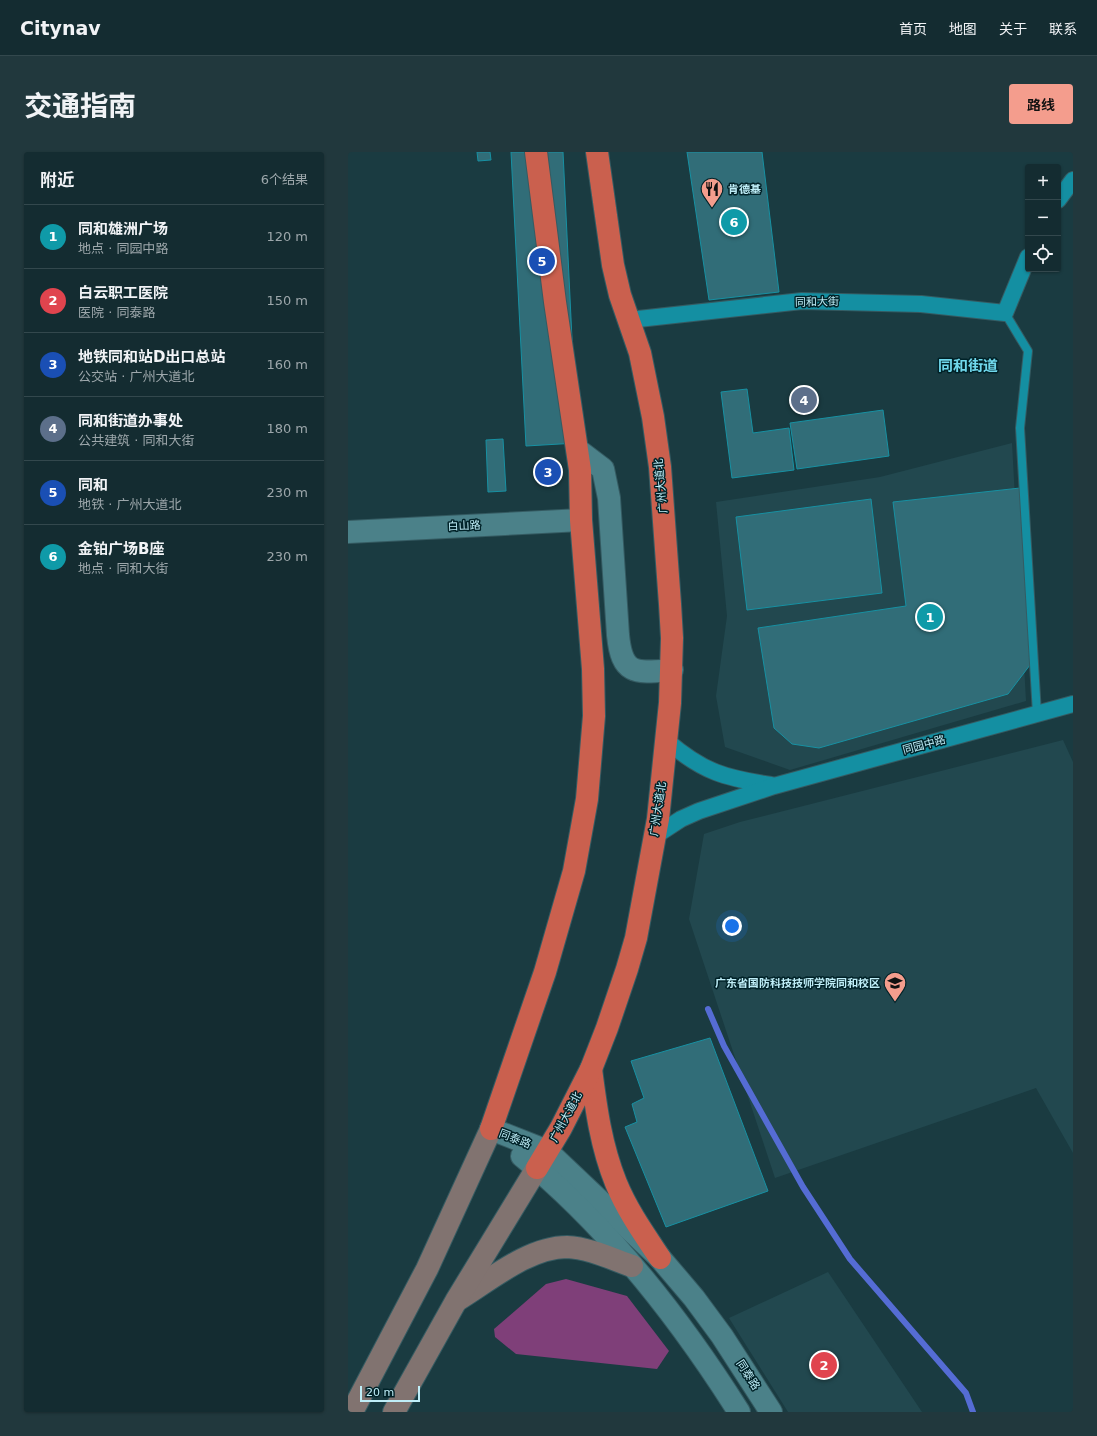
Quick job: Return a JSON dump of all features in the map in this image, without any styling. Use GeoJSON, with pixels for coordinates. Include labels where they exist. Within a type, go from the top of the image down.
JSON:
{"type":"FeatureCollection","features":[{"type":"Feature","properties":{"kind":"highway"},"geometry":{"type":"LineString","coordinates":[[491,1129],[545,972],[574,871],[586,799],[594,716],[594,669],[581,520],[578,450],[555,302],[536,152]]}},
{"type":"Feature","properties":{"kind":"highway","name":"广州大道北"},"geometry":{"type":"LineString","coordinates":[[542,1160],[591,1069],[608,1028],[636,938],[655,836],[667,741],[672,670],[670,604],[658,453],[640,353],[620,295],[608,243],[597,152]]}},
{"type":"Feature","properties":{"kind":"highway"},"geometry":{"type":"LineString","coordinates":[[591,1069],[599,1125],[607,1158],[616,1184],[626,1204],[660,1258]]}},
{"type":"Feature","properties":{"kind":"main road"},"geometry":{"type":"LineString","coordinates":[[578,450],[603,469],[608,498],[618,635],[622,658],[633,670],[645,672],[672,670]]}},
{"type":"Feature","properties":{"kind":"main road","name":"白山路"},"geometry":{"type":"LineString","coordinates":[[348,532],[581,520]]}},
{"type":"Feature","properties":{"kind":"main road"},"geometry":{"type":"LineString","coordinates":[[352,1412],[427,1269],[491,1129]]}},
{"type":"Feature","properties":{"kind":"main road","name":"同泰路"},"geometry":{"type":"LineString","coordinates":[[491,1129],[542,1160],[660,1258],[694,1298],[718,1330],[744,1367],[771,1412]]}},
{"type":"Feature","properties":{"kind":"main road","name":"同泰路"},"geometry":{"type":"LineString","coordinates":[[542,1160],[632,1266],[699,1351],[738,1412]]}},
{"type":"Feature","properties":{"kind":"main road","name":"广州大道北"},"geometry":{"type":"LineString","coordinates":[[394,1412],[456,1301],[542,1160]]}},
{"type":"Feature","properties":{"kind":"main road"},"geometry":{"type":"LineString","coordinates":[[456,1301],[527,1257],[546,1249],[568,1247],[594,1252],[632,1266]]}},
{"type":"Feature","properties":{"kind":"street"},"geometry":{"type":"LineString","coordinates":[[1061,196],[1073,180]]}},
{"type":"Feature","properties":{"kind":"street"},"geometry":{"type":"LineString","coordinates":[[1005,313],[1025,264]]}},
{"type":"Feature","properties":{"kind":"street","name":"同和大街"},"geometry":{"type":"LineString","coordinates":[[628,320],[802,301],[921,304],[1005,313]]}},
{"type":"Feature","properties":{"kind":"street","name":"同园中路"},"geometry":{"type":"LineString","coordinates":[[655,836],[681,819],[699,811],[774,786],[1073,704]]}},
{"type":"Feature","properties":{"kind":"street"},"geometry":{"type":"LineString","coordinates":[[667,741],[687,758],[706,770],[732,779],[774,786]]}},
{"type":"Feature","properties":{"kind":"lane"},"geometry":{"type":"LineString","coordinates":[[1005,313],[1028,351],[1020,428],[1037,714]]}},
{"type":"Feature","properties":{"kind":"shaded area"},"geometry":{"type":"Polygon","coordinates":[[[1012,443],[1026,701],[790,770],[725,747],[716,696],[727,616],[716,502],[880,477],[1012,443]]]}},
{"type":"Feature","properties":{"kind":"shaded area","name":"广东省国防科技技师学院同和校区"},"geometry":{"type":"Polygon","coordinates":[[[1063,740],[1073,762],[1073,1153],[1036,1088],[775,1178],[689,919],[704,834],[740,822],[1063,740]]]}},
{"type":"Feature","properties":{"kind":"shaded area"},"geometry":{"type":"Polygon","coordinates":[[[828,1272],[922,1412],[788,1412],[729,1318],[828,1272]]]}},
{"type":"Feature","properties":{"kind":"shaded area"},"geometry":{"type":"Polygon","coordinates":[[[566,1279],[627,1296],[669,1351],[657,1369],[516,1354],[495,1337],[494,1329],[546,1284],[566,1279]]]}},
{"type":"Feature","properties":{"kind":"building"},"geometry":{"type":"Polygon","coordinates":[[[477,152],[490,152],[491,160],[478,161],[477,152]]]}},
{"type":"Feature","properties":{"kind":"building"},"geometry":{"type":"Polygon","coordinates":[[[511,152],[563,152],[577,443],[526,446],[511,152]]]}},
{"type":"Feature","properties":{"kind":"building"},"geometry":{"type":"Polygon","coordinates":[[[687,152],[762,152],[779,292],[709,300],[687,152]]]}},
{"type":"Feature","properties":{"kind":"building"},"geometry":{"type":"Polygon","coordinates":[[[747,389],[753,433],[789,428],[794,470],[732,478],[721,392],[747,389]]]}},
{"type":"Feature","properties":{"kind":"building"},"geometry":{"type":"Polygon","coordinates":[[[883,410],[889,456],[797,469],[790,423],[883,410]]]}},
{"type":"Feature","properties":{"kind":"building"},"geometry":{"type":"Polygon","coordinates":[[[503,439],[506,491],[488,492],[486,440],[503,439]]]}},
{"type":"Feature","properties":{"kind":"building"},"geometry":{"type":"Polygon","coordinates":[[[1020,488],[1030,665],[1008,694],[819,748],[792,744],[774,728],[758,628],[906,606],[893,502],[1020,488]]]}},
{"type":"Feature","properties":{"kind":"building"},"geometry":{"type":"Polygon","coordinates":[[[871,499],[882,593],[747,610],[736,517],[871,499]]]}},
{"type":"Feature","properties":{"kind":"building"},"geometry":{"type":"Polygon","coordinates":[[[710,1038],[768,1191],[666,1227],[625,1127],[637,1122],[632,1104],[644,1098],[631,1061],[710,1038]]]}},
{"type":"Feature","properties":{"kind":"waterway"},"geometry":{"type":"LineString","coordinates":[[708,1009],[724,1046],[803,1187],[850,1259],[966,1393],[973,1412]]}},
{"type":"Feature","properties":{"kind":"place","name":"肯德基"},"geometry":{"type":"Point","coordinates":[712,208]}},
{"type":"Feature","properties":{"kind":"place","name":"金铂广场B座"},"geometry":{"type":"Point","coordinates":[734,222]}},
{"type":"Feature","properties":{"kind":"place","name":"同和"},"geometry":{"type":"Point","coordinates":[542,261]}},
{"type":"Feature","properties":{"kind":"place","name":"同和街道办事处"},"geometry":{"type":"Point","coordinates":[804,400]}},
{"type":"Feature","properties":{"kind":"place","name":"地铁同和站D出口总站"},"geometry":{"type":"Point","coordinates":[548,472]}},
{"type":"Feature","properties":{"kind":"place","name":"同和雄洲广场"},"geometry":{"type":"Point","coordinates":[930,617]}},
{"type":"Feature","properties":{"kind":"place","name":"广东省国防科技技师学院同和校区"},"geometry":{"type":"Point","coordinates":[895,1002]}},
{"type":"Feature","properties":{"kind":"place","name":"白云职工医院"},"geometry":{"type":"Point","coordinates":[824,1365]}},
{"type":"Feature","properties":{"kind":"district","name":"同和街道"},"geometry":{"type":"Point","coordinates":[968,366]}}]}
